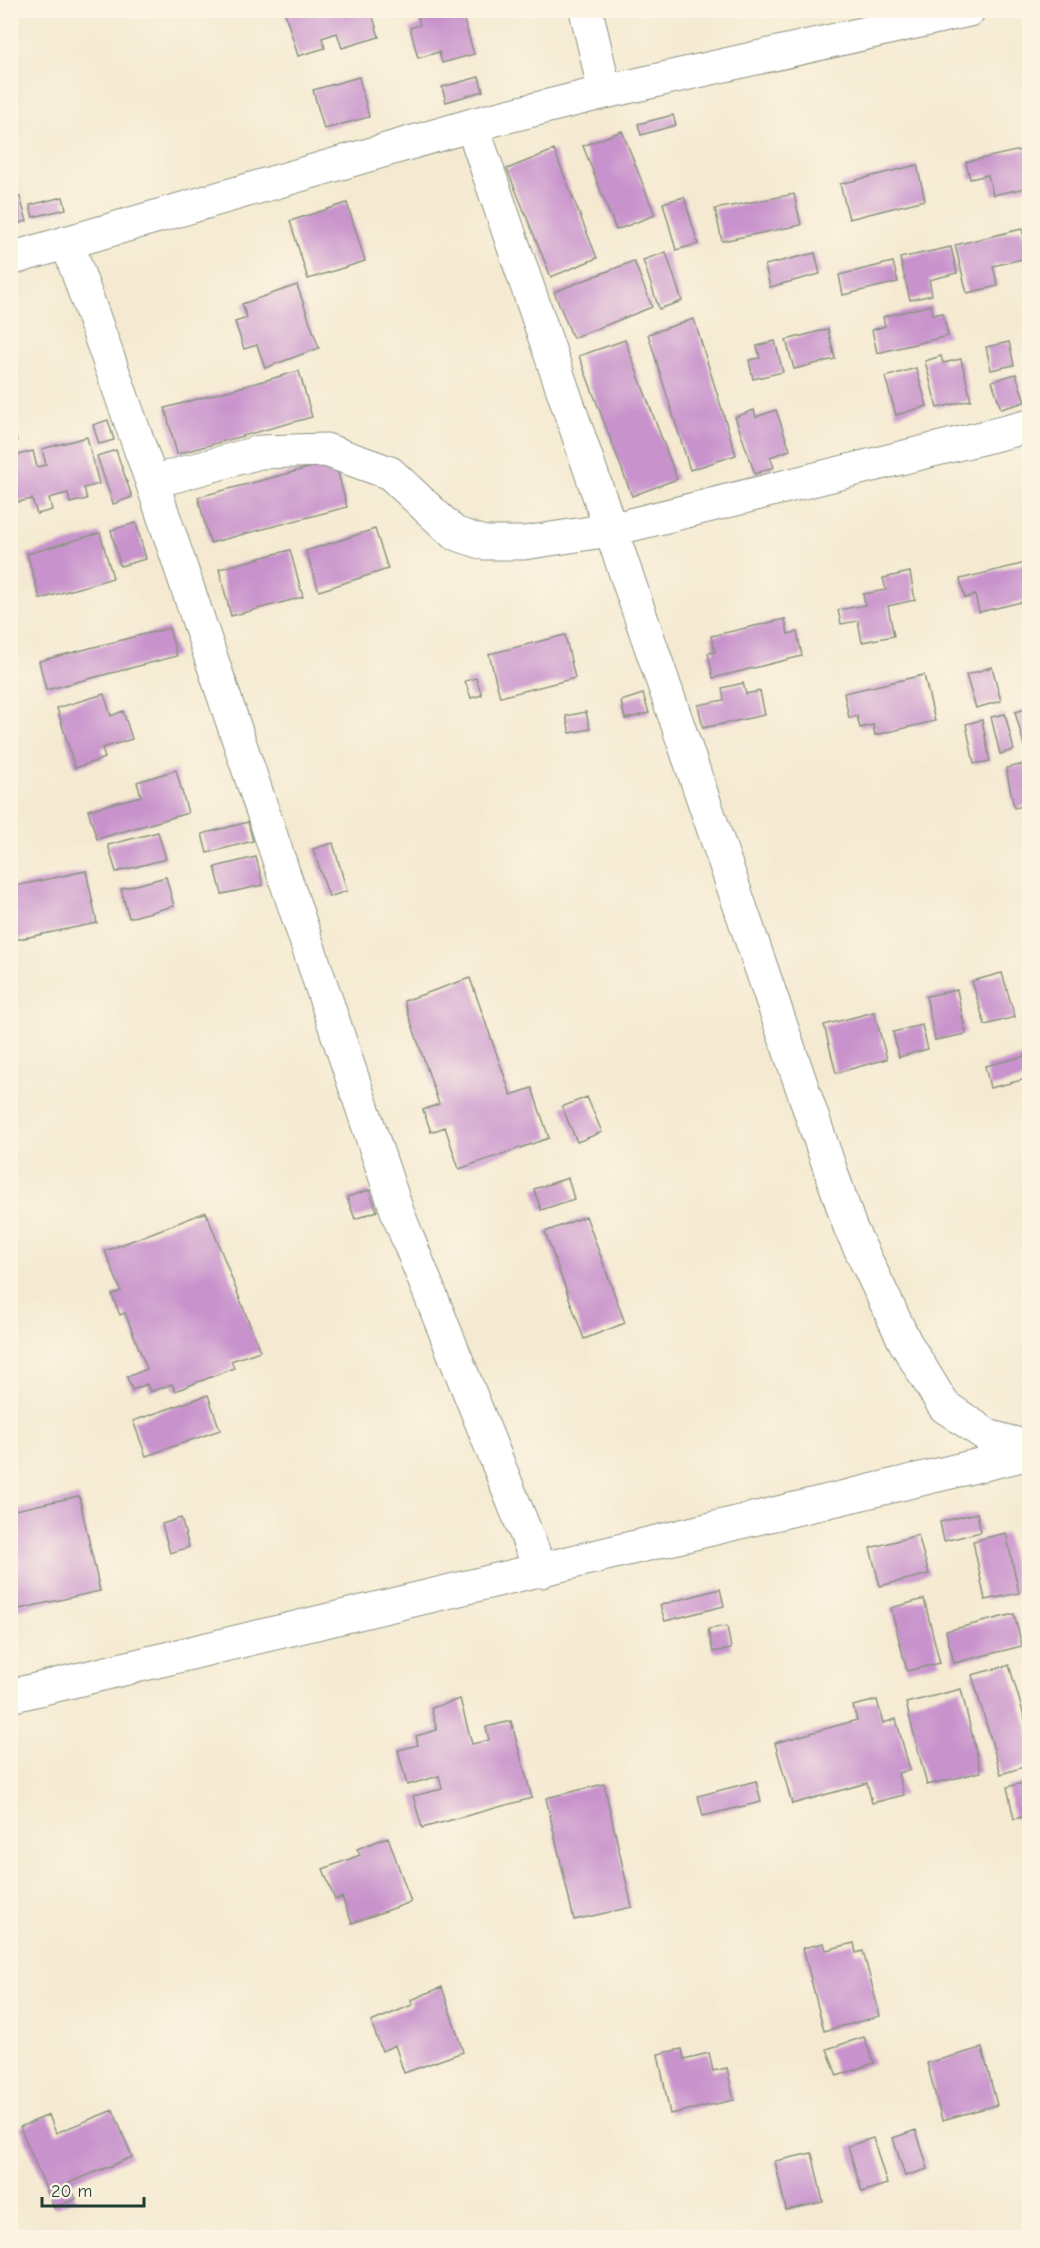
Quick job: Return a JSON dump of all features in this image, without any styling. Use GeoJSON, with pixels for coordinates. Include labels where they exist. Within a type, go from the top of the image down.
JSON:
{"type":"FeatureCollection","features":[{"type":"Feature","properties":{"kind":"street"},"geometry":{"type":"LineString","coordinates":[[586,10],[605,92]]}},
{"type":"Feature","properties":{"kind":"street"},"geometry":{"type":"LineString","coordinates":[[10,259],[472,125],[605,92],[969,10]]}},
{"type":"Feature","properties":{"kind":"street"},"geometry":{"type":"LineString","coordinates":[[472,125],[850,1227],[905,1342],[944,1406],[988,1436],[1029,1448]]}},
{"type":"Feature","properties":{"kind":"street"},"geometry":{"type":"LineString","coordinates":[[68,242],[152,482],[398,1214],[541,1571]]}},
{"type":"Feature","properties":{"kind":"street"},"geometry":{"type":"LineString","coordinates":[[152,482],[260,452],[326,450],[390,473],[454,533],[484,543],[524,543],[610,530],[1029,426]]}},
{"type":"Feature","properties":{"kind":"street"},"geometry":{"type":"LineString","coordinates":[[10,1696],[1029,1453]]}},
{"type":"Feature","properties":{"kind":"building"},"geometry":{"type":"Polygon","coordinates":[[[284,10],[371,10],[379,37],[342,48],[337,33],[322,38],[325,48],[298,56],[284,10]]]}},
{"type":"Feature","properties":{"kind":"building"},"geometry":{"type":"Polygon","coordinates":[[[416,10],[461,10],[474,54],[442,63],[439,52],[418,58],[410,28],[420,25],[416,10]]]}},
{"type":"Feature","properties":{"kind":"building"},"geometry":{"type":"Polygon","coordinates":[[[359,77],[369,117],[324,129],[313,90],[359,77]]]}},
{"type":"Feature","properties":{"kind":"building"},"geometry":{"type":"Polygon","coordinates":[[[479,77],[483,91],[446,102],[442,87],[479,77]]]}},
{"type":"Feature","properties":{"kind":"building"},"geometry":{"type":"Polygon","coordinates":[[[10,100],[18,129],[10,130],[10,100]]]}},
{"type":"Feature","properties":{"kind":"building"},"geometry":{"type":"Polygon","coordinates":[[[673,115],[676,125],[641,135],[638,124],[673,115]]]}},
{"type":"Feature","properties":{"kind":"building"},"geometry":{"type":"Polygon","coordinates":[[[622,131],[655,215],[616,230],[583,146],[622,131]]]}},
{"type":"Feature","properties":{"kind":"building"},"geometry":{"type":"Polygon","coordinates":[[[1030,148],[1030,187],[993,195],[988,175],[970,179],[966,162],[1030,148]]]}},
{"type":"Feature","properties":{"kind":"building"},"geometry":{"type":"Polygon","coordinates":[[[554,150],[597,258],[551,277],[507,169],[554,150]]]}},
{"type":"Feature","properties":{"kind":"building"},"geometry":{"type":"Polygon","coordinates":[[[917,165],[925,200],[849,219],[840,184],[917,165]]]}},
{"type":"Feature","properties":{"kind":"building"},"geometry":{"type":"Polygon","coordinates":[[[794,194],[801,225],[722,241],[715,209],[794,194]]]}},
{"type":"Feature","properties":{"kind":"building"},"geometry":{"type":"Polygon","coordinates":[[[20,197],[27,221],[10,226],[10,200],[20,197]]]}},
{"type":"Feature","properties":{"kind":"building"},"geometry":{"type":"Polygon","coordinates":[[[63,197],[66,209],[33,217],[30,205],[63,197]]]}},
{"type":"Feature","properties":{"kind":"building"},"geometry":{"type":"Polygon","coordinates":[[[684,197],[698,244],[676,250],[663,203],[684,197]]]}},
{"type":"Feature","properties":{"kind":"building"},"geometry":{"type":"Polygon","coordinates":[[[347,203],[365,261],[308,279],[290,221],[347,203]]]}},
{"type":"Feature","properties":{"kind":"building"},"geometry":{"type":"Polygon","coordinates":[[[1022,229],[1030,257],[993,266],[998,286],[967,293],[955,245],[1022,229]]]}},
{"type":"Feature","properties":{"kind":"building"},"geometry":{"type":"Polygon","coordinates":[[[951,247],[957,273],[929,280],[932,295],[910,300],[900,258],[951,247]]]}},
{"type":"Feature","properties":{"kind":"building"},"geometry":{"type":"Polygon","coordinates":[[[666,252],[682,301],[659,309],[643,260],[666,252]]]}},
{"type":"Feature","properties":{"kind":"building"},"geometry":{"type":"Polygon","coordinates":[[[815,253],[820,274],[770,287],[765,265],[815,253]]]}},
{"type":"Feature","properties":{"kind":"building"},"geometry":{"type":"Polygon","coordinates":[[[634,261],[652,307],[573,338],[554,292],[634,261]]]}},
{"type":"Feature","properties":{"kind":"building"},"geometry":{"type":"Polygon","coordinates":[[[893,262],[898,282],[843,295],[839,275],[893,262]]]}},
{"type":"Feature","properties":{"kind":"building"},"geometry":{"type":"Polygon","coordinates":[[[297,285],[319,348],[265,368],[257,345],[244,349],[235,322],[247,318],[242,304],[297,285]]]}},
{"type":"Feature","properties":{"kind":"building"},"geometry":{"type":"Polygon","coordinates":[[[931,305],[933,315],[943,313],[948,336],[877,353],[872,330],[885,326],[883,317],[931,305]]]}},
{"type":"Feature","properties":{"kind":"building"},"geometry":{"type":"Polygon","coordinates":[[[694,319],[736,455],[690,470],[648,334],[694,319]]]}},
{"type":"Feature","properties":{"kind":"building"},"geometry":{"type":"Polygon","coordinates":[[[828,329],[835,359],[794,369],[786,340],[828,329]]]}},
{"type":"Feature","properties":{"kind":"building"},"geometry":{"type":"Polygon","coordinates":[[[625,340],[677,479],[632,496],[579,356],[625,340]]]}},
{"type":"Feature","properties":{"kind":"building"},"geometry":{"type":"Polygon","coordinates":[[[775,341],[783,372],[753,379],[749,360],[760,358],[757,346],[775,341]]]}},
{"type":"Feature","properties":{"kind":"building"},"geometry":{"type":"Polygon","coordinates":[[[1009,342],[1014,365],[991,370],[986,347],[1009,342]]]}},
{"type":"Feature","properties":{"kind":"building"},"geometry":{"type":"Polygon","coordinates":[[[941,356],[943,363],[961,359],[971,400],[937,408],[925,361],[941,356]]]}},
{"type":"Feature","properties":{"kind":"building"},"geometry":{"type":"Polygon","coordinates":[[[916,368],[927,406],[896,415],[885,377],[916,368]]]}},
{"type":"Feature","properties":{"kind":"building"},"geometry":{"type":"Polygon","coordinates":[[[299,371],[312,417],[177,454],[165,408],[299,371]]]}},
{"type":"Feature","properties":{"kind":"building"},"geometry":{"type":"Polygon","coordinates":[[[1016,374],[1025,402],[1001,409],[992,381],[1016,374]]]}},
{"type":"Feature","properties":{"kind":"building"},"geometry":{"type":"Polygon","coordinates":[[[754,410],[756,417],[776,410],[790,450],[770,457],[774,467],[755,474],[735,417],[754,410]]]}},
{"type":"Feature","properties":{"kind":"building"},"geometry":{"type":"Polygon","coordinates":[[[10,419],[17,441],[10,443],[10,419]]]}},
{"type":"Feature","properties":{"kind":"building"},"geometry":{"type":"Polygon","coordinates":[[[108,420],[114,440],[99,444],[93,425],[108,420]]]}},
{"type":"Feature","properties":{"kind":"building"},"geometry":{"type":"Polygon","coordinates":[[[87,437],[99,484],[84,488],[87,499],[70,503],[68,493],[49,498],[52,510],[37,514],[32,499],[10,504],[10,457],[33,451],[37,467],[46,465],[42,449],[87,437]]]}},
{"type":"Feature","properties":{"kind":"building"},"geometry":{"type":"Polygon","coordinates":[[[116,450],[132,497],[113,504],[97,456],[116,450]]]}},
{"type":"Feature","properties":{"kind":"building"},"geometry":{"type":"Polygon","coordinates":[[[335,461],[347,507],[210,543],[198,497],[335,461]]]}},
{"type":"Feature","properties":{"kind":"building"},"geometry":{"type":"Polygon","coordinates":[[[136,523],[146,559],[120,566],[111,530],[136,523]]]}},
{"type":"Feature","properties":{"kind":"building"},"geometry":{"type":"Polygon","coordinates":[[[375,529],[388,569],[319,591],[306,551],[375,529]]]}},
{"type":"Feature","properties":{"kind":"building"},"geometry":{"type":"Polygon","coordinates":[[[100,533],[113,578],[40,599],[27,554],[100,533]]]}},
{"type":"Feature","properties":{"kind":"building"},"geometry":{"type":"Polygon","coordinates":[[[290,550],[303,597],[231,616],[219,569],[290,550]]]}},
{"type":"Feature","properties":{"kind":"building"},"geometry":{"type":"Polygon","coordinates":[[[1030,562],[1030,600],[979,612],[975,595],[965,598],[960,579],[1030,562]]]}},
{"type":"Feature","properties":{"kind":"building"},"geometry":{"type":"Polygon","coordinates":[[[910,572],[915,600],[888,606],[894,636],[862,642],[858,621],[841,624],[838,610],[865,605],[863,594],[886,590],[883,578],[910,572]]]}},
{"type":"Feature","properties":{"kind":"building"},"geometry":{"type":"Polygon","coordinates":[[[785,619],[788,634],[797,632],[802,656],[713,678],[708,653],[715,652],[711,636],[785,619]]]}},
{"type":"Feature","properties":{"kind":"building"},"geometry":{"type":"Polygon","coordinates":[[[169,628],[177,656],[46,690],[39,661],[169,628]]]}},
{"type":"Feature","properties":{"kind":"building"},"geometry":{"type":"Polygon","coordinates":[[[565,635],[575,678],[500,697],[489,654],[565,635]]]}},
{"type":"Feature","properties":{"kind":"building"},"geometry":{"type":"Polygon","coordinates":[[[992,667],[1001,701],[976,708],[966,675],[992,667]]]}},
{"type":"Feature","properties":{"kind":"building"},"geometry":{"type":"Polygon","coordinates":[[[924,675],[935,721],[875,735],[873,725],[860,728],[857,716],[849,718],[844,693],[924,675]]]}},
{"type":"Feature","properties":{"kind":"building"},"geometry":{"type":"Polygon","coordinates":[[[476,678],[482,695],[471,698],[465,681],[476,678]]]}},
{"type":"Feature","properties":{"kind":"building"},"geometry":{"type":"Polygon","coordinates":[[[743,683],[746,694],[760,691],[765,715],[703,728],[698,705],[724,700],[722,688],[743,683]]]}},
{"type":"Feature","properties":{"kind":"building"},"geometry":{"type":"Polygon","coordinates":[[[104,694],[111,716],[123,711],[132,739],[102,748],[105,758],[75,768],[57,708],[104,694]]]}},
{"type":"Feature","properties":{"kind":"building"},"geometry":{"type":"Polygon","coordinates":[[[643,694],[649,713],[625,719],[621,701],[643,694]]]}},
{"type":"Feature","properties":{"kind":"building"},"geometry":{"type":"Polygon","coordinates":[[[1030,708],[1030,744],[1024,745],[1015,712],[1030,708]]]}},
{"type":"Feature","properties":{"kind":"building"},"geometry":{"type":"Polygon","coordinates":[[[586,712],[590,729],[570,733],[566,716],[586,712]]]}},
{"type":"Feature","properties":{"kind":"building"},"geometry":{"type":"Polygon","coordinates":[[[1005,714],[1014,750],[1000,754],[991,717],[1005,714]]]}},
{"type":"Feature","properties":{"kind":"building"},"geometry":{"type":"Polygon","coordinates":[[[982,720],[990,761],[974,764],[966,724],[982,720]]]}},
{"type":"Feature","properties":{"kind":"building"},"geometry":{"type":"Polygon","coordinates":[[[1030,763],[1030,805],[1014,808],[1006,768],[1030,763]]]}},
{"type":"Feature","properties":{"kind":"building"},"geometry":{"type":"Polygon","coordinates":[[[176,770],[188,813],[97,839],[88,810],[141,796],[137,782],[176,770]]]}},
{"type":"Feature","properties":{"kind":"building"},"geometry":{"type":"Polygon","coordinates":[[[248,822],[253,841],[207,853],[202,834],[248,822]]]}},
{"type":"Feature","properties":{"kind":"building"},"geometry":{"type":"Polygon","coordinates":[[[158,832],[166,859],[116,872],[108,845],[158,832]]]}},
{"type":"Feature","properties":{"kind":"building"},"geometry":{"type":"Polygon","coordinates":[[[333,843],[347,891],[329,897],[313,849],[333,843]]]}},
{"type":"Feature","properties":{"kind":"building"},"geometry":{"type":"Polygon","coordinates":[[[256,857],[263,885],[222,894],[215,867],[256,857]]]}},
{"type":"Feature","properties":{"kind":"building"},"geometry":{"type":"Polygon","coordinates":[[[86,871],[97,923],[14,940],[10,925],[10,887],[86,871]]]}},
{"type":"Feature","properties":{"kind":"building"},"geometry":{"type":"Polygon","coordinates":[[[166,877],[174,906],[129,918],[121,889],[166,877]]]}},
{"type":"Feature","properties":{"kind":"building"},"geometry":{"type":"Polygon","coordinates":[[[1002,973],[1015,1017],[985,1025],[972,981],[1002,973]]]}},
{"type":"Feature","properties":{"kind":"building"},"geometry":{"type":"Polygon","coordinates":[[[470,978],[511,1095],[532,1088],[549,1138],[459,1169],[445,1127],[431,1132],[423,1110],[439,1104],[404,1001],[470,978]]]}},
{"type":"Feature","properties":{"kind":"building"},"geometry":{"type":"Polygon","coordinates":[[[957,990],[966,1034],[935,1040],[926,996],[957,990]]]}},
{"type":"Feature","properties":{"kind":"building"},"geometry":{"type":"Polygon","coordinates":[[[874,1012],[887,1059],[836,1073],[824,1025],[874,1012]]]}},
{"type":"Feature","properties":{"kind":"building"},"geometry":{"type":"Polygon","coordinates":[[[922,1025],[928,1049],[899,1057],[893,1032],[922,1025]]]}},
{"type":"Feature","properties":{"kind":"building"},"geometry":{"type":"Polygon","coordinates":[[[1030,1055],[1030,1078],[990,1088],[985,1066],[1030,1055]]]}},
{"type":"Feature","properties":{"kind":"building"},"geometry":{"type":"Polygon","coordinates":[[[587,1097],[602,1132],[577,1142],[562,1107],[587,1097]]]}},
{"type":"Feature","properties":{"kind":"building"},"geometry":{"type":"Polygon","coordinates":[[[568,1178],[574,1199],[541,1210],[534,1189],[568,1178]]]}},
{"type":"Feature","properties":{"kind":"building"},"geometry":{"type":"Polygon","coordinates":[[[369,1190],[377,1211],[355,1219],[347,1197],[369,1190]]]}},
{"type":"Feature","properties":{"kind":"building"},"geometry":{"type":"Polygon","coordinates":[[[206,1212],[260,1351],[231,1361],[234,1368],[175,1391],[172,1384],[150,1392],[147,1384],[132,1390],[127,1377],[147,1369],[125,1313],[120,1315],[112,1295],[121,1291],[105,1251],[206,1212]]]}},
{"type":"Feature","properties":{"kind":"building"},"geometry":{"type":"Polygon","coordinates":[[[586,1216],[625,1323],[584,1339],[545,1232],[586,1216]]]}},
{"type":"Feature","properties":{"kind":"building"},"geometry":{"type":"Polygon","coordinates":[[[208,1395],[220,1430],[146,1456],[133,1421],[208,1395]]]}},
{"type":"Feature","properties":{"kind":"building"},"geometry":{"type":"Polygon","coordinates":[[[79,1496],[100,1591],[10,1611],[10,1511],[79,1496]]]}},
{"type":"Feature","properties":{"kind":"building"},"geometry":{"type":"Polygon","coordinates":[[[977,1513],[981,1532],[944,1541],[940,1522],[977,1513]]]}},
{"type":"Feature","properties":{"kind":"building"},"geometry":{"type":"Polygon","coordinates":[[[181,1518],[189,1547],[170,1553],[162,1524],[181,1518]]]}},
{"type":"Feature","properties":{"kind":"building"},"geometry":{"type":"Polygon","coordinates":[[[1006,1533],[1019,1593],[985,1600],[973,1541],[1006,1533]]]}},
{"type":"Feature","properties":{"kind":"building"},"geometry":{"type":"Polygon","coordinates":[[[918,1535],[929,1574],[880,1586],[870,1548],[918,1535]]]}},
{"type":"Feature","properties":{"kind":"building"},"geometry":{"type":"Polygon","coordinates":[[[720,1589],[724,1606],[665,1621],[660,1605],[720,1589]]]}},
{"type":"Feature","properties":{"kind":"building"},"geometry":{"type":"Polygon","coordinates":[[[924,1599],[940,1663],[907,1671],[891,1608],[924,1599]]]}},
{"type":"Feature","properties":{"kind":"building"},"geometry":{"type":"Polygon","coordinates":[[[1014,1614],[1022,1646],[954,1663],[946,1631],[1014,1614]]]}},
{"type":"Feature","properties":{"kind":"building"},"geometry":{"type":"Polygon","coordinates":[[[727,1626],[731,1649],[713,1652],[708,1629],[727,1626]]]}},
{"type":"Feature","properties":{"kind":"building"},"geometry":{"type":"Polygon","coordinates":[[[1009,1665],[1030,1736],[1030,1765],[1001,1774],[972,1675],[1009,1665]]]}},
{"type":"Feature","properties":{"kind":"building"},"geometry":{"type":"Polygon","coordinates":[[[961,1689],[981,1772],[927,1785],[906,1703],[961,1689]]]}},
{"type":"Feature","properties":{"kind":"building"},"geometry":{"type":"Polygon","coordinates":[[[460,1699],[472,1744],[489,1740],[486,1727],[511,1721],[532,1798],[422,1828],[413,1796],[442,1789],[439,1776],[407,1785],[398,1750],[418,1745],[416,1736],[437,1730],[431,1708],[460,1699]]]}},
{"type":"Feature","properties":{"kind":"building"},"geometry":{"type":"Polygon","coordinates":[[[877,1700],[883,1723],[896,1719],[910,1770],[898,1773],[904,1795],[872,1803],[867,1783],[792,1804],[775,1743],[857,1720],[853,1706],[877,1700]]]}},
{"type":"Feature","properties":{"kind":"building"},"geometry":{"type":"Polygon","coordinates":[[[756,1781],[761,1802],[703,1816],[698,1796],[756,1781]]]}},
{"type":"Feature","properties":{"kind":"building"},"geometry":{"type":"Polygon","coordinates":[[[1030,1781],[1030,1815],[1014,1819],[1007,1787],[1030,1781]]]}},
{"type":"Feature","properties":{"kind":"building"},"geometry":{"type":"Polygon","coordinates":[[[604,1784],[632,1907],[574,1920],[546,1798],[604,1784]]]}},
{"type":"Feature","properties":{"kind":"building"},"geometry":{"type":"Polygon","coordinates":[[[388,1837],[411,1902],[352,1923],[342,1897],[335,1900],[323,1869],[360,1855],[357,1849],[388,1837]]]}},
{"type":"Feature","properties":{"kind":"building"},"geometry":{"type":"Polygon","coordinates":[[[824,1943],[826,1950],[854,1943],[856,1953],[863,1951],[880,2016],[824,2031],[803,1948],[824,1943]]]}},
{"type":"Feature","properties":{"kind":"building"},"geometry":{"type":"Polygon","coordinates":[[[442,1987],[463,2052],[404,2073],[395,2045],[382,2051],[371,2022],[412,2005],[411,2000],[442,1987]]]}},
{"type":"Feature","properties":{"kind":"building"},"geometry":{"type":"Polygon","coordinates":[[[864,2037],[874,2063],[837,2076],[827,2049],[864,2037]]]}},
{"type":"Feature","properties":{"kind":"building"},"geometry":{"type":"Polygon","coordinates":[[[982,2048],[997,2105],[942,2120],[927,2063],[982,2048]]]}},
{"type":"Feature","properties":{"kind":"building"},"geometry":{"type":"Polygon","coordinates":[[[682,2049],[684,2059],[709,2053],[713,2071],[727,2068],[734,2100],[670,2114],[658,2054],[682,2049]]]}},
{"type":"Feature","properties":{"kind":"building"},"geometry":{"type":"Polygon","coordinates":[[[113,2110],[132,2157],[69,2183],[76,2199],[54,2208],[20,2127],[49,2115],[56,2133],[113,2110]]]}},
{"type":"Feature","properties":{"kind":"building"},"geometry":{"type":"Polygon","coordinates":[[[916,2130],[928,2169],[905,2176],[893,2138],[916,2130]]]}},
{"type":"Feature","properties":{"kind":"building"},"geometry":{"type":"Polygon","coordinates":[[[873,2138],[887,2184],[862,2192],[848,2146],[873,2138]]]}},
{"type":"Feature","properties":{"kind":"building"},"geometry":{"type":"Polygon","coordinates":[[[812,2153],[823,2202],[786,2210],[775,2161],[812,2153]]]}}]}
